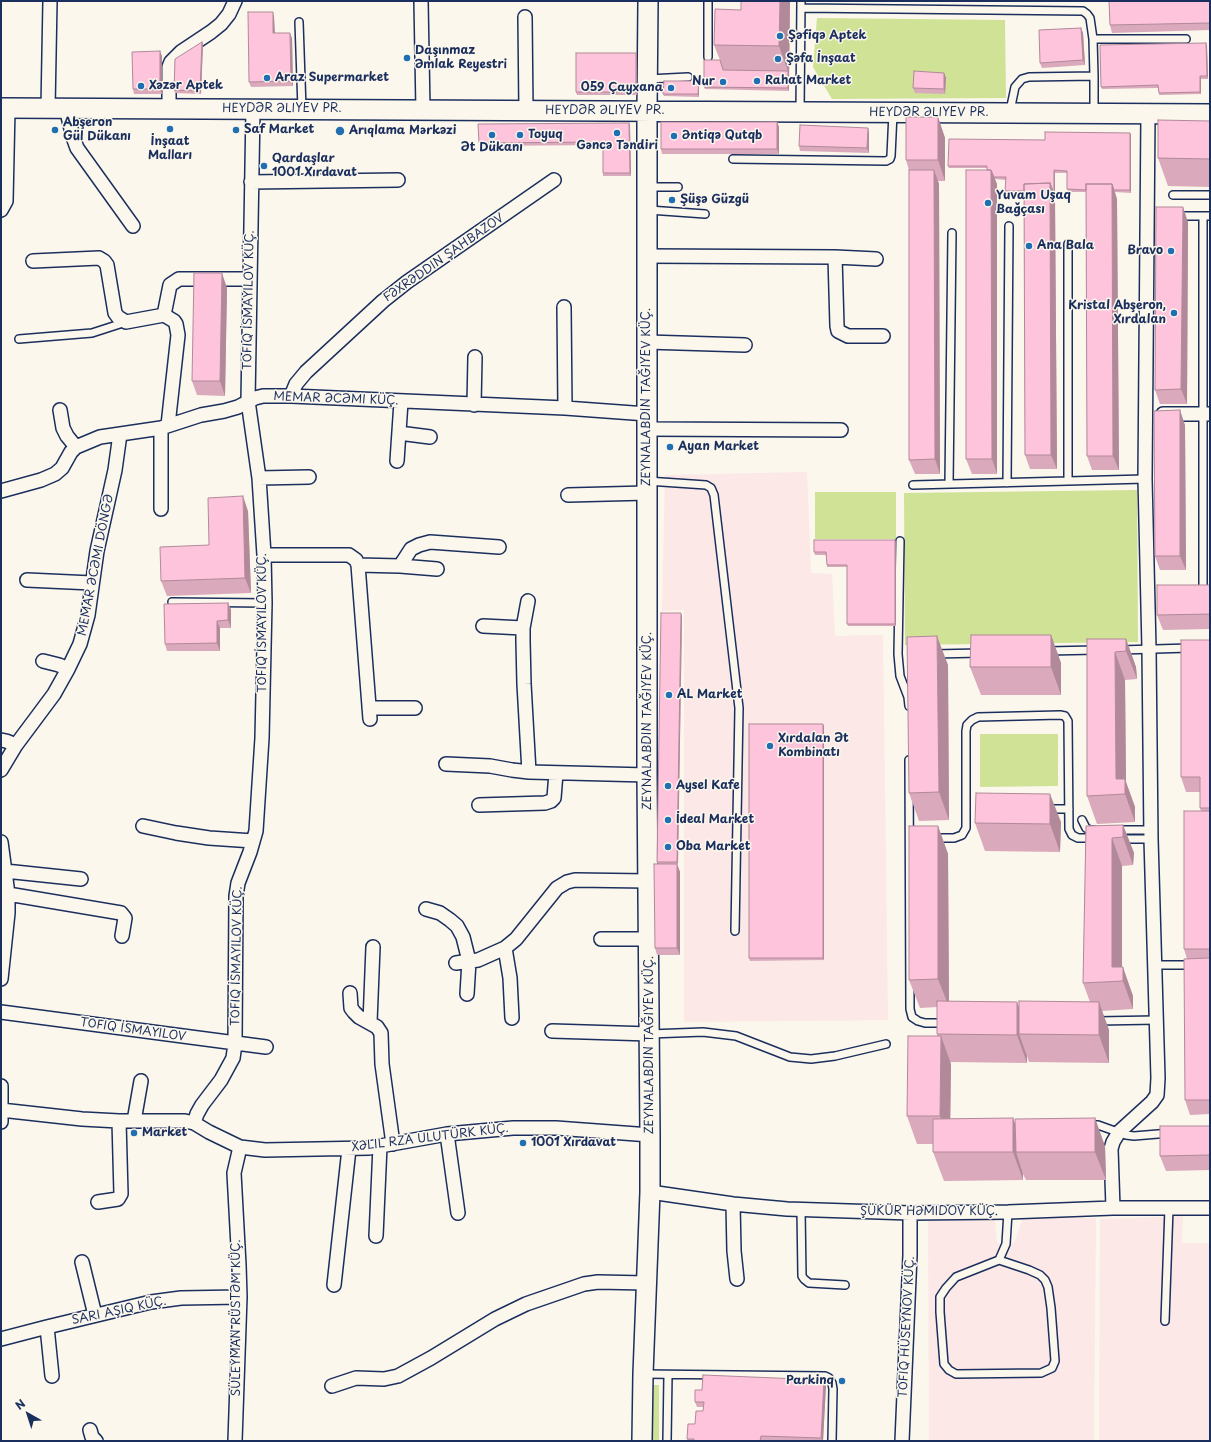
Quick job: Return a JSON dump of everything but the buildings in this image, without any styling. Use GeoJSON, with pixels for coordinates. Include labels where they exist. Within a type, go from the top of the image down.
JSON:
{"type":"FeatureCollection","features":[{"type":"Feature","properties":{"kind":"street"},"geometry":{"type":"LineString","coordinates":[[50,1],[57,108],[73,137],[77,148],[134,226]]}},
{"type":"Feature","properties":{"kind":"street"},"geometry":{"type":"LineString","coordinates":[[168,109],[169,67],[171,62],[180,52],[221,24],[229,14],[235,1]]}},
{"type":"Feature","properties":{"kind":"street"},"geometry":{"type":"LineString","coordinates":[[421,1],[423,110]]}},
{"type":"Feature","properties":{"kind":"street"},"geometry":{"type":"LineString","coordinates":[[642,1441],[650,1192],[646,256],[648,1]]}},
{"type":"Feature","properties":{"kind":"street"},"geometry":{"type":"LineString","coordinates":[[525,17],[526,111]]}},
{"type":"Feature","properties":{"kind":"street"},"geometry":{"type":"LineString","coordinates":[[1,210],[6,201],[5,108]]}},
{"type":"Feature","properties":{"kind":"street","name":"HEYDƏR ƏLIYEV PR."},"geometry":{"type":"LineString","coordinates":[[5,108],[1210,114]]}},
{"type":"Feature","properties":{"kind":"street"},"geometry":{"type":"LineString","coordinates":[[194,1123],[202,1105],[228,1070],[233,1058],[235,1044],[236,896],[240,874],[253,841],[256,823],[262,738],[265,603],[264,555],[259,478],[248,401],[253,109]]}},
{"type":"Feature","properties":{"kind":"street"},"geometry":{"type":"LineString","coordinates":[[1113,1208],[1111,1149],[1113,1142],[1119,1132],[1152,1102],[1157,1095],[1158,1078],[1151,835],[1149,649],[1152,592],[1145,479],[1145,414],[1151,216],[1148,114]]}},
{"type":"Feature","properties":{"kind":"street"},"geometry":{"type":"LineString","coordinates":[[251,182],[398,180]]}},
{"type":"Feature","properties":{"kind":"street","name":"FƏXRƏDDIN ŞAHBAZOV"},"geometry":{"type":"LineString","coordinates":[[292,396],[296,384],[306,372],[383,301],[554,180]]}},
{"type":"Feature","properties":{"kind":"street"},"geometry":{"type":"LineString","coordinates":[[646,256],[835,257],[876,259]]}},
{"type":"Feature","properties":{"kind":"street"},"geometry":{"type":"LineString","coordinates":[[835,257],[838,331],[848,336],[883,336]]}},
{"type":"Feature","properties":{"kind":"street"},"geometry":{"type":"LineString","coordinates":[[33,261],[99,258],[107,265],[115,313],[122,320],[126,322],[164,315],[176,324],[178,335],[164,426],[161,509]]}},
{"type":"Feature","properties":{"kind":"street"},"geometry":{"type":"LineString","coordinates":[[164,315],[170,285],[179,280],[250,279]]}},
{"type":"Feature","properties":{"kind":"street"},"geometry":{"type":"LineString","coordinates":[[564,307],[565,408]]}},
{"type":"Feature","properties":{"kind":"street"},"geometry":{"type":"LineString","coordinates":[[647,342],[745,345]]}},
{"type":"Feature","properties":{"kind":"street"},"geometry":{"type":"LineString","coordinates":[[474,405],[475,357]]}},
{"type":"Feature","properties":{"kind":"street","name":"MEMAR ƏCƏMI KÜÇ."},"geometry":{"type":"LineString","coordinates":[[76,447],[100,436],[164,426],[201,415],[238,407],[248,401],[263,396],[565,408],[647,422],[841,430]]}},
{"type":"Feature","properties":{"kind":"street"},"geometry":{"type":"LineString","coordinates":[[397,461],[401,402]]}},
{"type":"Feature","properties":{"kind":"street"},"geometry":{"type":"LineString","coordinates":[[1,491],[41,480],[55,474],[62,468],[71,452],[76,447],[67,436],[63,428],[60,410]]}},
{"type":"Feature","properties":{"kind":"street"},"geometry":{"type":"LineString","coordinates":[[1145,414],[1207,414]]}},
{"type":"Feature","properties":{"kind":"street"},"geometry":{"type":"LineString","coordinates":[[399,433],[430,437]]}},
{"type":"Feature","properties":{"kind":"street","name":"MEMAR ƏCƏMI DÖNGƏ"},"geometry":{"type":"LineString","coordinates":[[1,770],[16,745],[54,694],[80,644],[88,615],[97,551],[117,459],[120,434]]}},
{"type":"Feature","properties":{"kind":"street"},"geometry":{"type":"LineString","coordinates":[[259,478],[308,477]]}},
{"type":"Feature","properties":{"kind":"street"},"geometry":{"type":"LineString","coordinates":[[568,495],[647,487]]}},
{"type":"Feature","properties":{"kind":"street"},"geometry":{"type":"LineString","coordinates":[[400,566],[411,549],[430,542],[499,547]]}},
{"type":"Feature","properties":{"kind":"street"},"geometry":{"type":"LineString","coordinates":[[264,555],[349,555],[356,560],[358,565],[370,713],[415,708]]}},
{"type":"Feature","properties":{"kind":"street"},"geometry":{"type":"LineString","coordinates":[[358,565],[437,569]]}},
{"type":"Feature","properties":{"kind":"street"},"geometry":{"type":"LineString","coordinates":[[27,580],[92,583]]}},
{"type":"Feature","properties":{"kind":"street"},"geometry":{"type":"LineString","coordinates":[[528,601],[523,628],[524,684],[529,772]]}},
{"type":"Feature","properties":{"kind":"street"},"geometry":{"type":"LineString","coordinates":[[483,626],[523,628]]}},
{"type":"Feature","properties":{"kind":"street"},"geometry":{"type":"LineString","coordinates":[[43,661],[68,669]]}},
{"type":"Feature","properties":{"kind":"street"},"geometry":{"type":"LineString","coordinates":[[1,740],[16,745]]}},
{"type":"Feature","properties":{"kind":"street"},"geometry":{"type":"LineString","coordinates":[[446,764],[490,766],[529,772],[648,775]]}},
{"type":"Feature","properties":{"kind":"street"},"geometry":{"type":"LineString","coordinates":[[479,805],[545,803],[551,801],[554,798],[556,772]]}},
{"type":"Feature","properties":{"kind":"street"},"geometry":{"type":"LineString","coordinates":[[143,826],[209,838],[253,841]]}},
{"type":"Feature","properties":{"kind":"street"},"geometry":{"type":"LineString","coordinates":[[1,842],[8,894],[4,924],[1,977]]}},
{"type":"Feature","properties":{"kind":"street"},"geometry":{"type":"LineString","coordinates":[[5,871],[81,879]]}},
{"type":"Feature","properties":{"kind":"street"},"geometry":{"type":"LineString","coordinates":[[462,962],[478,960],[505,948],[516,939],[557,888],[566,882],[575,880],[648,881]]}},
{"type":"Feature","properties":{"kind":"street"},"geometry":{"type":"LineString","coordinates":[[8,894],[121,913],[125,918],[122,936]]}},
{"type":"Feature","properties":{"kind":"street"},"geometry":{"type":"LineString","coordinates":[[426,909],[440,913],[458,926],[463,937],[462,962],[467,994]]}},
{"type":"Feature","properties":{"kind":"street"},"geometry":{"type":"LineString","coordinates":[[601,939],[649,939]]}},
{"type":"Feature","properties":{"kind":"street"},"geometry":{"type":"LineString","coordinates":[[370,1022],[373,947]]}},
{"type":"Feature","properties":{"kind":"street"},"geometry":{"type":"LineString","coordinates":[[505,948],[510,978],[512,1018]]}},
{"type":"Feature","properties":{"kind":"street"},"geometry":{"type":"LineString","coordinates":[[350,993],[351,1008],[354,1012],[359,1017],[377,1027],[381,1033],[382,1064],[393,1144]]}},
{"type":"Feature","properties":{"kind":"street"},"geometry":{"type":"LineString","coordinates":[[1,1012],[266,1047]]}},
{"type":"Feature","properties":{"kind":"street"},"geometry":{"type":"LineString","coordinates":[[552,1031],[650,1034]]}},
{"type":"Feature","properties":{"kind":"street"},"geometry":{"type":"LineString","coordinates":[[134,1121],[141,1081]]}},
{"type":"Feature","properties":{"kind":"street"},"geometry":{"type":"LineString","coordinates":[[1,1086],[1,1114]]}},
{"type":"Feature","properties":{"kind":"street","name":"XƏLIL RZA ULUTÜRK KÜÇ."},"geometry":{"type":"LineString","coordinates":[[1,1114],[119,1121],[174,1121],[194,1123],[240,1148],[265,1150],[380,1146],[447,1134],[513,1128],[556,1128],[650,1134]]}},
{"type":"Feature","properties":{"kind":"street"},"geometry":{"type":"LineString","coordinates":[[98,1202],[118,1199],[121,1194],[119,1121]]}},
{"type":"Feature","properties":{"kind":"street"},"geometry":{"type":"LineString","coordinates":[[447,1134],[458,1214]]}},
{"type":"Feature","properties":{"kind":"street"},"geometry":{"type":"LineString","coordinates":[[376,1236],[380,1146]]}},
{"type":"Feature","properties":{"kind":"street","name":"SÜLEYMAN RÜSTƏM KÜÇ."},"geometry":{"type":"LineString","coordinates":[[235,1441],[240,1297],[234,1173],[240,1148]]}},
{"type":"Feature","properties":{"kind":"street"},"geometry":{"type":"LineString","coordinates":[[334,1285],[349,1148]]}},
{"type":"Feature","properties":{"kind":"street","name":"ŞÜKÜR HƏMIDOV KÜÇ."},"geometry":{"type":"LineString","coordinates":[[650,1192],[733,1204],[801,1210],[910,1213],[1008,1212],[1113,1208],[1210,1208]]}},
{"type":"Feature","properties":{"kind":"street"},"geometry":{"type":"LineString","coordinates":[[733,1204],[734,1251],[737,1279]]}},
{"type":"Feature","properties":{"kind":"street","name":"TOFIQ HÜSEYNOV KÜÇ."},"geometry":{"type":"LineString","coordinates":[[902,1441],[910,1255],[910,1213]]}},
{"type":"Feature","properties":{"kind":"street"},"geometry":{"type":"LineString","coordinates":[[82,1262],[95,1315]]}},
{"type":"Feature","properties":{"kind":"street"},"geometry":{"type":"LineString","coordinates":[[332,1386],[356,1378],[384,1379],[398,1376],[496,1319],[526,1304],[584,1284],[598,1282],[646,1283]]}},
{"type":"Feature","properties":{"kind":"street"},"geometry":{"type":"LineString","coordinates":[[1,1339],[151,1302],[181,1298],[240,1297]]}},
{"type":"Feature","properties":{"kind":"street"},"geometry":{"type":"LineString","coordinates":[[47,1327],[52,1376]]}},
{"type":"Feature","properties":{"kind":"lane"},"geometry":{"type":"LineString","coordinates":[[708,1],[708,57]]}},
{"type":"Feature","properties":{"kind":"lane"},"geometry":{"type":"LineString","coordinates":[[800,112],[801,4],[1083,11],[1090,18],[1093,39],[1094,114]]}},
{"type":"Feature","properties":{"kind":"lane"},"geometry":{"type":"LineString","coordinates":[[299,22],[302,110]]}},
{"type":"Feature","properties":{"kind":"lane"},"geometry":{"type":"LineString","coordinates":[[1093,39],[1186,39]]}},
{"type":"Feature","properties":{"kind":"lane"},"geometry":{"type":"LineString","coordinates":[[1010,114],[1015,87],[1022,79],[1029,77],[1094,76]]}},
{"type":"Feature","properties":{"kind":"lane"},"geometry":{"type":"LineString","coordinates":[[648,79],[688,77]]}},
{"type":"Feature","properties":{"kind":"lane"},"geometry":{"type":"LineString","coordinates":[[732,159],[886,161],[890,159],[891,156],[892,113]]}},
{"type":"Feature","properties":{"kind":"lane"},"geometry":{"type":"LineString","coordinates":[[646,187],[678,187]]}},
{"type":"Feature","properties":{"kind":"lane"},"geometry":{"type":"LineString","coordinates":[[1172,195],[1210,195]]}},
{"type":"Feature","properties":{"kind":"lane"},"geometry":{"type":"LineString","coordinates":[[646,210],[705,214]]}},
{"type":"Feature","properties":{"kind":"lane"},"geometry":{"type":"LineString","coordinates":[[1171,216],[1206,216],[1207,590],[1195,591]]}},
{"type":"Feature","properties":{"kind":"lane"},"geometry":{"type":"LineString","coordinates":[[1007,483],[1009,226]]}},
{"type":"Feature","properties":{"kind":"lane"},"geometry":{"type":"LineString","coordinates":[[948,484],[952,233]]}},
{"type":"Feature","properties":{"kind":"lane"},"geometry":{"type":"LineString","coordinates":[[1068,244],[1068,481]]}},
{"type":"Feature","properties":{"kind":"lane"},"geometry":{"type":"LineString","coordinates":[[19,339],[92,333],[126,322]]}},
{"type":"Feature","properties":{"kind":"lane"},"geometry":{"type":"LineString","coordinates":[[913,485],[1145,479]]}},
{"type":"Feature","properties":{"kind":"lane"},"geometry":{"type":"LineString","coordinates":[[647,487],[706,485],[711,488],[714,495],[739,708],[735,931]]}},
{"type":"Feature","properties":{"kind":"lane"},"geometry":{"type":"LineString","coordinates":[[900,541],[898,654],[900,676],[908,696],[909,714]]}},
{"type":"Feature","properties":{"kind":"lane"},"geometry":{"type":"LineString","coordinates":[[172,602],[265,603]]}},
{"type":"Feature","properties":{"kind":"lane"},"geometry":{"type":"LineString","coordinates":[[1110,650],[1195,648]]}},
{"type":"Feature","properties":{"kind":"lane"},"geometry":{"type":"LineString","coordinates":[[1039,651],[1102,650]]}},
{"type":"Feature","properties":{"kind":"lane"},"geometry":{"type":"LineString","coordinates":[[930,654],[984,652]]}},
{"type":"Feature","properties":{"kind":"lane"},"geometry":{"type":"LineString","coordinates":[[898,654],[906,654]]}},
{"type":"Feature","properties":{"kind":"lane"},"geometry":{"type":"LineString","coordinates":[[917,839],[954,838],[962,835],[966,828],[966,731],[967,725],[972,720],[978,717],[1060,715],[1065,716],[1068,721],[1069,828],[1072,835],[1078,838],[1100,838]]}},
{"type":"Feature","properties":{"kind":"lane"},"geometry":{"type":"LineString","coordinates":[[909,753],[917,839],[910,1009],[912,1017],[918,1022],[957,1023]]}},
{"type":"Feature","properties":{"kind":"lane"},"geometry":{"type":"LineString","coordinates":[[1038,810],[1069,809]]}},
{"type":"Feature","properties":{"kind":"lane"},"geometry":{"type":"LineString","coordinates":[[967,810],[975,810]]}},
{"type":"Feature","properties":{"kind":"lane"},"geometry":{"type":"LineString","coordinates":[[1082,820],[1084,825],[1090,830],[1109,830],[1151,835]]}},
{"type":"Feature","properties":{"kind":"lane"},"geometry":{"type":"LineString","coordinates":[[1114,838],[1151,835]]}},
{"type":"Feature","properties":{"kind":"lane"},"geometry":{"type":"LineString","coordinates":[[1155,965],[1210,965]]}},
{"type":"Feature","properties":{"kind":"lane"},"geometry":{"type":"LineString","coordinates":[[1093,1021],[1157,1020]]}},
{"type":"Feature","properties":{"kind":"lane"},"geometry":{"type":"LineString","coordinates":[[650,1034],[703,1032],[736,1036],[790,1057],[811,1059],[835,1056],[886,1044]]}},
{"type":"Feature","properties":{"kind":"lane"},"geometry":{"type":"LineString","coordinates":[[1081,1125],[1098,1125],[1126,1135],[1134,1136],[1179,1132]]}},
{"type":"Feature","properties":{"kind":"lane"},"geometry":{"type":"LineString","coordinates":[[1165,1321],[1169,1208]]}},
{"type":"Feature","properties":{"kind":"lane"},"geometry":{"type":"LineString","coordinates":[[801,1210],[802,1276],[809,1282],[845,1285]]}},
{"type":"Feature","properties":{"kind":"lane"},"geometry":{"type":"LineString","coordinates":[[999,1260],[1040,1275],[1048,1286],[1051,1308],[1054,1361],[1052,1368],[1041,1373],[956,1374],[948,1370],[944,1364],[942,1355],[940,1297],[956,1277],[999,1260],[1006,1244],[1008,1212]]}},
{"type":"Feature","properties":{"kind":"lane"},"geometry":{"type":"LineString","coordinates":[[643,1374],[825,1376],[829,1378],[833,1389],[832,1441]]}},
{"type":"Feature","properties":{"kind":"lane"},"geometry":{"type":"LineString","coordinates":[[666,1441],[668,1375]]}},
{"type":"Feature","properties":{"kind":"shaded area"},"geometry":{"type":"Polygon","coordinates":[[[807,472],[811,573],[832,574],[835,636],[883,635],[888,1020],[684,1022],[684,610],[662,611],[665,475],[807,472]]]}},
{"type":"Feature","properties":{"kind":"shaded area"},"geometry":{"type":"Polygon","coordinates":[[[1183,1216],[1182,1243],[1210,1243],[1210,1441],[1099,1441],[1100,1219],[1183,1216]]]}},
{"type":"Feature","properties":{"kind":"shaded area"},"geometry":{"type":"Polygon","coordinates":[[[1023,1218],[1096,1218],[1094,1441],[929,1441],[928,1220],[995,1220],[997,1243],[1006,1244],[1014,1243],[1023,1218]]]}},
{"type":"Feature","properties":{"kind":"green space"},"geometry":{"type":"Polygon","coordinates":[[[817,18],[1005,20],[1006,98],[832,99],[813,67],[817,18]]]}},
{"type":"Feature","properties":{"kind":"green space"},"geometry":{"type":"Polygon","coordinates":[[[1137,490],[1138,642],[905,645],[904,493],[1137,490]]]}},
{"type":"Feature","properties":{"kind":"green space"},"geometry":{"type":"Polygon","coordinates":[[[815,492],[896,492],[896,539],[815,539],[815,492]]]}},
{"type":"Feature","properties":{"kind":"green space"},"geometry":{"type":"Polygon","coordinates":[[[980,734],[1058,734],[1058,786],[980,787],[980,734]]]}},
{"type":"Feature","properties":{"kind":"green space"},"geometry":{"type":"Polygon","coordinates":[[[652,1385],[659,1385],[659,1441],[652,1441],[652,1385]]]}},
{"type":"Feature","properties":{"kind":"place","name":"Şəfiqə Aptek"},"geometry":{"type":"Point","coordinates":[780,36]}},
{"type":"Feature","properties":{"kind":"place","name":"Daşınmaz Əmlak Reyestri"},"geometry":{"type":"Point","coordinates":[407,58]}},
{"type":"Feature","properties":{"kind":"place","name":"Şəfa İnşaat"},"geometry":{"type":"Point","coordinates":[778,59]}},
{"type":"Feature","properties":{"kind":"place","name":"Araz Supermarket"},"geometry":{"type":"Point","coordinates":[267,78]}},
{"type":"Feature","properties":{"kind":"place","name":"Rahat Market"},"geometry":{"type":"Point","coordinates":[757,81]}},
{"type":"Feature","properties":{"kind":"place","name":"Nur"},"geometry":{"type":"Point","coordinates":[723,82]}},
{"type":"Feature","properties":{"kind":"place","name":"Xəzər Aptek"},"geometry":{"type":"Point","coordinates":[141,86]}},
{"type":"Feature","properties":{"kind":"place","name":"059 Çayxana"},"geometry":{"type":"Point","coordinates":[671,88]}},
{"type":"Feature","properties":{"kind":"place","name":"İnşaat Malları"},"geometry":{"type":"Point","coordinates":[170,129]}},
{"type":"Feature","properties":{"kind":"place","name":"Abşeron Gül Dükanı"},"geometry":{"type":"Point","coordinates":[55,130]}},
{"type":"Feature","properties":{"kind":"place","name":"Saf Market"},"geometry":{"type":"Point","coordinates":[236,130]}},
{"type":"Feature","properties":{"kind":"place","name":"Arıqlama Mərkəzi"},"geometry":{"type":"Point","coordinates":[340,131]}},
{"type":"Feature","properties":{"kind":"place","name":"Gəncə Təndiri"},"geometry":{"type":"Point","coordinates":[617,133]}},
{"type":"Feature","properties":{"kind":"place","name":"Ət Dükanı"},"geometry":{"type":"Point","coordinates":[492,135]}},
{"type":"Feature","properties":{"kind":"place","name":"Toyuq"},"geometry":{"type":"Point","coordinates":[520,135]}},
{"type":"Feature","properties":{"kind":"place","name":"Əntiqə Qutqb"},"geometry":{"type":"Point","coordinates":[674,136]}},
{"type":"Feature","properties":{"kind":"place","name":"Qardaşlar 1001 Xırdavat"},"geometry":{"type":"Point","coordinates":[264,166]}},
{"type":"Feature","properties":{"kind":"place","name":"Şüşə Güzgü"},"geometry":{"type":"Point","coordinates":[672,200]}},
{"type":"Feature","properties":{"kind":"place","name":"Yuvam Uşaq Bağçası"},"geometry":{"type":"Point","coordinates":[988,203]}},
{"type":"Feature","properties":{"kind":"place","name":"Ana Bala"},"geometry":{"type":"Point","coordinates":[1029,246]}},
{"type":"Feature","properties":{"kind":"place","name":"Bravo"},"geometry":{"type":"Point","coordinates":[1171,251]}},
{"type":"Feature","properties":{"kind":"place","name":"Kristal Abşeron, Xırdalan"},"geometry":{"type":"Point","coordinates":[1174,313]}},
{"type":"Feature","properties":{"kind":"place","name":"Ayan Market"},"geometry":{"type":"Point","coordinates":[670,447]}},
{"type":"Feature","properties":{"kind":"place","name":"AL Market"},"geometry":{"type":"Point","coordinates":[669,695]}},
{"type":"Feature","properties":{"kind":"place","name":"Xırdalan Ət Kombinatı"},"geometry":{"type":"Point","coordinates":[770,746]}},
{"type":"Feature","properties":{"kind":"place","name":"Aysel Kafe"},"geometry":{"type":"Point","coordinates":[668,786]}},
{"type":"Feature","properties":{"kind":"place","name":"İdeal Market"},"geometry":{"type":"Point","coordinates":[668,820]}},
{"type":"Feature","properties":{"kind":"place","name":"Oba Market"},"geometry":{"type":"Point","coordinates":[668,847]}},
{"type":"Feature","properties":{"kind":"place","name":"Market"},"geometry":{"type":"Point","coordinates":[134,1133]}},
{"type":"Feature","properties":{"kind":"place","name":"1001 Xırdavat"},"geometry":{"type":"Point","coordinates":[523,1143]}},
{"type":"Feature","properties":{"kind":"place","name":"Parkinq"},"geometry":{"type":"Point","coordinates":[842,1381]}}]}
